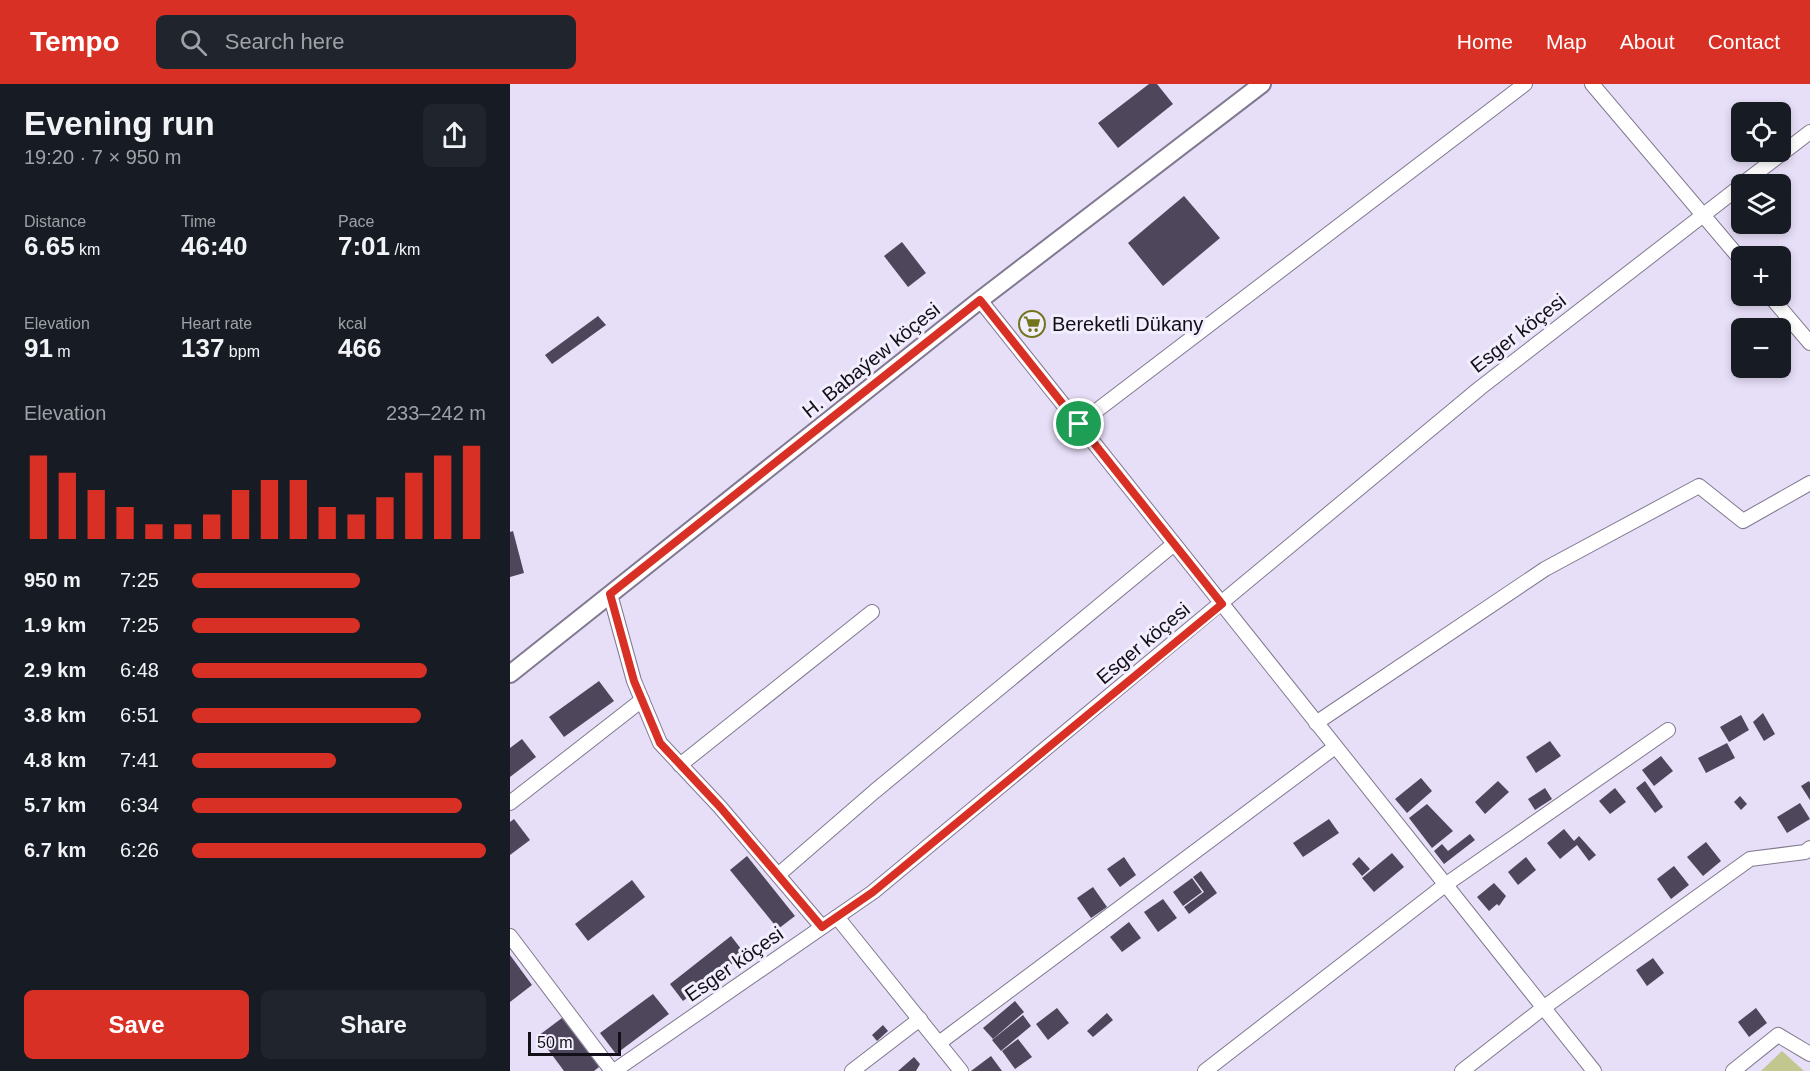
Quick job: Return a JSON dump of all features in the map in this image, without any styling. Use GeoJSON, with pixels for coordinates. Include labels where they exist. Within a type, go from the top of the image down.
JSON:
{"type":"FeatureCollection","features":[{"type":"Feature","properties":{"kind":"street","name":"H. Babaýew köçesi"},"geometry":{"type":"LineString","coordinates":[[510,674],[980,300],[1262,84]]}},
{"type":"Feature","properties":{"kind":"street"},"geometry":{"type":"LineString","coordinates":[[1079,424],[1525,84]]}},
{"type":"Feature","properties":{"kind":"street"},"geometry":{"type":"LineString","coordinates":[[1592,84],[1731,248]]}},
{"type":"Feature","properties":{"kind":"street","name":"Esger köçesi"},"geometry":{"type":"LineString","coordinates":[[1756,174],[1810,132]]}},
{"type":"Feature","properties":{"kind":"street","name":"Esger köçesi"},"geometry":{"type":"LineString","coordinates":[[613,1071],[873,892],[1480,388],[1731,193]]}},
{"type":"Feature","properties":{"kind":"street"},"geometry":{"type":"LineString","coordinates":[[980,300],[1594,1071]]}},
{"type":"Feature","properties":{"kind":"street"},"geometry":{"type":"LineString","coordinates":[[1779,306],[1810,343]]}},
{"type":"Feature","properties":{"kind":"street"},"geometry":{"type":"LineString","coordinates":[[1316,723],[1545,569],[1699,486],[1743,521],[1810,483]]}},
{"type":"Feature","properties":{"kind":"street"},"geometry":{"type":"LineString","coordinates":[[778,875],[875,790],[1174,544]]}},
{"type":"Feature","properties":{"kind":"street"},"geometry":{"type":"LineString","coordinates":[[610,594],[642,700],[660,743],[822,927]]}},
{"type":"Feature","properties":{"kind":"street"},"geometry":{"type":"LineString","coordinates":[[681,765],[872,612]]}},
{"type":"Feature","properties":{"kind":"street"},"geometry":{"type":"LineString","coordinates":[[510,803],[642,700]]}},
{"type":"Feature","properties":{"kind":"street"},"geometry":{"type":"LineString","coordinates":[[1205,1071],[1445,885],[1668,730]]}},
{"type":"Feature","properties":{"kind":"street"},"geometry":{"type":"LineString","coordinates":[[939,1042],[1335,747]]}},
{"type":"Feature","properties":{"kind":"street"},"geometry":{"type":"LineString","coordinates":[[1462,1071],[1543,1008],[1750,859],[1805,852],[1810,848]]}},
{"type":"Feature","properties":{"kind":"street"},"geometry":{"type":"LineString","coordinates":[[837,917],[961,1071]]}},
{"type":"Feature","properties":{"kind":"street"},"geometry":{"type":"LineString","coordinates":[[510,936],[613,1071]]}},
{"type":"Feature","properties":{"kind":"street"},"geometry":{"type":"LineString","coordinates":[[852,1071],[920,1019]]}},
{"type":"Feature","properties":{"kind":"street"},"geometry":{"type":"LineString","coordinates":[[1733,1071],[1778,1035],[1810,1054]]}},
{"type":"Feature","properties":{"kind":"green space"},"geometry":{"type":"Polygon","coordinates":[[[1782,1051],[1804,1071],[1761,1071],[1782,1051]]]}},
{"type":"Feature","properties":{"kind":"building"},"geometry":{"type":"Polygon","coordinates":[[[1149,84],[1157,84],[1173,104],[1118,148],[1098,123],[1149,84]]]}},
{"type":"Feature","properties":{"kind":"building"},"geometry":{"type":"Polygon","coordinates":[[[1184,196],[1220,238],[1163,286],[1128,243],[1184,196]]]}},
{"type":"Feature","properties":{"kind":"building"},"geometry":{"type":"Polygon","coordinates":[[[902,242],[926,273],[908,287],[884,256],[902,242]]]}},
{"type":"Feature","properties":{"kind":"building"},"geometry":{"type":"Polygon","coordinates":[[[598,316],[606,325],[552,364],[545,355],[598,316]]]}},
{"type":"Feature","properties":{"kind":"building"},"geometry":{"type":"Polygon","coordinates":[[[513,531],[524,573],[510,577],[510,532],[513,531]]]}},
{"type":"Feature","properties":{"kind":"building"},"geometry":{"type":"Polygon","coordinates":[[[599,681],[614,701],[564,737],[549,717],[599,681]]]}},
{"type":"Feature","properties":{"kind":"building"},"geometry":{"type":"Polygon","coordinates":[[[1763,713],[1775,734],[1764,741],[1753,722],[1763,713]]]}},
{"type":"Feature","properties":{"kind":"building"},"geometry":{"type":"Polygon","coordinates":[[[1741,715],[1749,730],[1729,742],[1720,727],[1741,715]]]}},
{"type":"Feature","properties":{"kind":"building"},"geometry":{"type":"Polygon","coordinates":[[[522,739],[536,757],[510,777],[510,748],[522,739]]]}},
{"type":"Feature","properties":{"kind":"building"},"geometry":{"type":"Polygon","coordinates":[[[1550,741],[1561,756],[1536,773],[1526,757],[1550,741]]]}},
{"type":"Feature","properties":{"kind":"building"},"geometry":{"type":"Polygon","coordinates":[[[1727,743],[1735,758],[1706,773],[1698,758],[1727,743]]]}},
{"type":"Feature","properties":{"kind":"building"},"geometry":{"type":"Polygon","coordinates":[[[1661,756],[1673,771],[1654,786],[1642,770],[1661,756]]]}},
{"type":"Feature","properties":{"kind":"building"},"geometry":{"type":"Polygon","coordinates":[[[1421,778],[1432,791],[1407,813],[1395,799],[1421,778]]]}},
{"type":"Feature","properties":{"kind":"building"},"geometry":{"type":"Polygon","coordinates":[[[1498,781],[1509,792],[1485,814],[1475,802],[1498,781]]]}},
{"type":"Feature","properties":{"kind":"building"},"geometry":{"type":"Polygon","coordinates":[[[1645,781],[1663,807],[1655,813],[1636,788],[1645,781]]]}},
{"type":"Feature","properties":{"kind":"building"},"geometry":{"type":"Polygon","coordinates":[[[1809,781],[1810,783],[1810,800],[1801,786],[1809,781]]]}},
{"type":"Feature","properties":{"kind":"building"},"geometry":{"type":"Polygon","coordinates":[[[1545,788],[1552,799],[1535,810],[1528,799],[1545,788]]]}},
{"type":"Feature","properties":{"kind":"building"},"geometry":{"type":"Polygon","coordinates":[[[1615,788],[1626,802],[1610,814],[1599,801],[1615,788]]]}},
{"type":"Feature","properties":{"kind":"building"},"geometry":{"type":"Polygon","coordinates":[[[1740,796],[1747,804],[1741,810],[1734,802],[1740,796]]]}},
{"type":"Feature","properties":{"kind":"building"},"geometry":{"type":"Polygon","coordinates":[[[1800,803],[1810,819],[1787,833],[1777,817],[1800,803]]]}},
{"type":"Feature","properties":{"kind":"building"},"geometry":{"type":"Polygon","coordinates":[[[1427,804],[1453,831],[1432,848],[1409,818],[1427,804]]]}},
{"type":"Feature","properties":{"kind":"building"},"geometry":{"type":"Polygon","coordinates":[[[514,819],[530,840],[510,855],[510,822],[514,819]]]}},
{"type":"Feature","properties":{"kind":"building"},"geometry":{"type":"Polygon","coordinates":[[[1329,819],[1339,833],[1303,857],[1293,843],[1329,819]]]}},
{"type":"Feature","properties":{"kind":"building"},"geometry":{"type":"Polygon","coordinates":[[[1564,829],[1574,841],[1579,836],[1596,855],[1589,861],[1577,845],[1560,859],[1547,843],[1564,829]]]}},
{"type":"Feature","properties":{"kind":"building"},"geometry":{"type":"Polygon","coordinates":[[[1470,834],[1475,840],[1444,864],[1434,851],[1442,844],[1448,851],[1470,834]]]}},
{"type":"Feature","properties":{"kind":"building"},"geometry":{"type":"Polygon","coordinates":[[[1706,842],[1721,861],[1703,876],[1687,857],[1706,842]]]}},
{"type":"Feature","properties":{"kind":"building"},"geometry":{"type":"Polygon","coordinates":[[[1392,853],[1404,867],[1374,892],[1362,878],[1392,853]]]}},
{"type":"Feature","properties":{"kind":"building"},"geometry":{"type":"Polygon","coordinates":[[[747,856],[795,916],[778,929],[730,870],[747,856]]]}},
{"type":"Feature","properties":{"kind":"building"},"geometry":{"type":"Polygon","coordinates":[[[1124,857],[1136,875],[1120,887],[1107,869],[1124,857]]]}},
{"type":"Feature","properties":{"kind":"building"},"geometry":{"type":"Polygon","coordinates":[[[1359,857],[1370,869],[1362,876],[1352,864],[1359,857]]]}},
{"type":"Feature","properties":{"kind":"building"},"geometry":{"type":"Polygon","coordinates":[[[1526,857],[1536,870],[1518,885],[1508,872],[1526,857]]]}},
{"type":"Feature","properties":{"kind":"building"},"geometry":{"type":"Polygon","coordinates":[[[1674,866],[1689,885],[1671,899],[1657,879],[1674,866]]]}},
{"type":"Feature","properties":{"kind":"building"},"geometry":{"type":"Polygon","coordinates":[[[1201,871],[1217,893],[1189,914],[1184,907],[1204,892],[1193,877],[1201,871]]]}},
{"type":"Feature","properties":{"kind":"building"},"geometry":{"type":"Polygon","coordinates":[[[1192,878],[1202,892],[1183,906],[1173,892],[1192,878]]]}},
{"type":"Feature","properties":{"kind":"building"},"geometry":{"type":"Polygon","coordinates":[[[632,880],[645,897],[588,941],[575,924],[632,880]]]}},
{"type":"Feature","properties":{"kind":"building"},"geometry":{"type":"Polygon","coordinates":[[[1494,883],[1506,896],[1499,906],[1497,904],[1489,911],[1477,897],[1494,883]]]}},
{"type":"Feature","properties":{"kind":"building"},"geometry":{"type":"Polygon","coordinates":[[[1093,887],[1107,907],[1091,918],[1077,898],[1093,887]]]}},
{"type":"Feature","properties":{"kind":"building"},"geometry":{"type":"Polygon","coordinates":[[[1163,899],[1177,918],[1158,932],[1144,912],[1163,899]]]}},
{"type":"Feature","properties":{"kind":"building"},"geometry":{"type":"Polygon","coordinates":[[[1129,922],[1141,938],[1122,952],[1110,937],[1129,922]]]}},
{"type":"Feature","properties":{"kind":"building"},"geometry":{"type":"Polygon","coordinates":[[[731,936],[745,954],[683,1001],[670,984],[731,936]]]}},
{"type":"Feature","properties":{"kind":"building"},"geometry":{"type":"Polygon","coordinates":[[[510,955],[532,985],[510,1002],[510,955]]]}},
{"type":"Feature","properties":{"kind":"building"},"geometry":{"type":"Polygon","coordinates":[[[1653,958],[1664,973],[1647,986],[1636,970],[1653,958]]]}},
{"type":"Feature","properties":{"kind":"building"},"geometry":{"type":"Polygon","coordinates":[[[653,994],[669,1014],[616,1054],[600,1033],[653,994]]]}},
{"type":"Feature","properties":{"kind":"building"},"geometry":{"type":"Polygon","coordinates":[[[1015,1001],[1024,1012],[993,1039],[983,1028],[1015,1001]]]}},
{"type":"Feature","properties":{"kind":"building"},"geometry":{"type":"Polygon","coordinates":[[[1057,1008],[1069,1023],[1048,1040],[1036,1024],[1057,1008]]]}},
{"type":"Feature","properties":{"kind":"building"},"geometry":{"type":"Polygon","coordinates":[[[1756,1008],[1767,1023],[1749,1037],[1738,1022],[1756,1008]]]}},
{"type":"Feature","properties":{"kind":"building"},"geometry":{"type":"Polygon","coordinates":[[[1107,1013],[1113,1020],[1093,1037],[1087,1031],[1107,1013]]]}},
{"type":"Feature","properties":{"kind":"building"},"geometry":{"type":"Polygon","coordinates":[[[1023,1015],[1031,1026],[1001,1051],[992,1040],[1023,1015]]]}},
{"type":"Feature","properties":{"kind":"building"},"geometry":{"type":"Polygon","coordinates":[[[562,1018],[599,1067],[594,1071],[564,1071],[538,1036],[562,1018]]]}},
{"type":"Feature","properties":{"kind":"building"},"geometry":{"type":"Polygon","coordinates":[[[883,1025],[888,1031],[877,1041],[872,1035],[883,1025]]]}},
{"type":"Feature","properties":{"kind":"building"},"geometry":{"type":"Polygon","coordinates":[[[1018,1039],[1032,1057],[1015,1069],[1002,1051],[1018,1039]]]}},
{"type":"Feature","properties":{"kind":"building"},"geometry":{"type":"Polygon","coordinates":[[[991,1056],[1002,1071],[971,1071],[991,1056]]]}},
{"type":"Feature","properties":{"kind":"building"},"geometry":{"type":"Polygon","coordinates":[[[914,1057],[920,1064],[916,1071],[898,1071],[914,1057]]]}},
{"type":"Feature","properties":{"kind":"place","name":"Bereketli Dükany"},"geometry":{"type":"Point","coordinates":[1032,324]}},
{"type":"Feature","properties":{"kind":"route"},"geometry":{"type":"LineString","coordinates":[[980,300],[1079,424],[1222,604],[873,892],[822,927],[720,807],[660,743],[634,681],[610,594],[980,300]]}}]}
